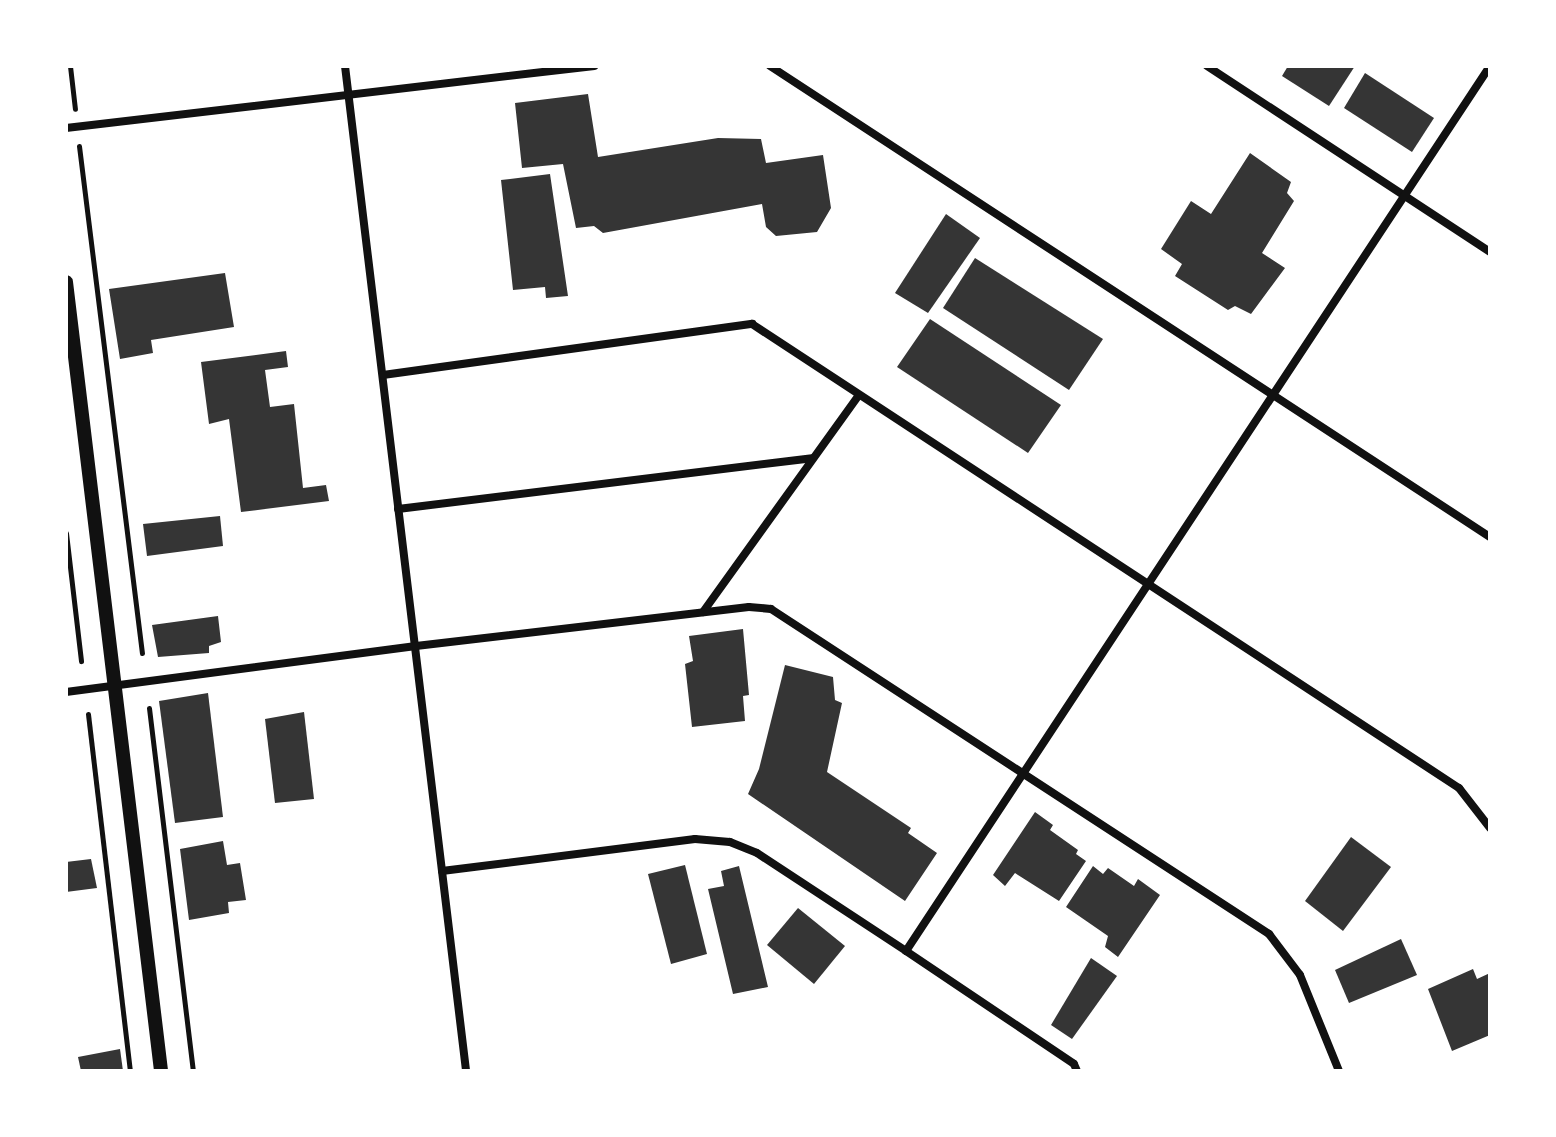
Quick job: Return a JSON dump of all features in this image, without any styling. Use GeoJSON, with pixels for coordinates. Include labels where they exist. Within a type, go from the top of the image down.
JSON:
{"type":"FeatureCollection","features":[{"type":"Feature","properties":{"kind":"street"},"geometry":{"type":"LineString","coordinates":[[345,66],[466,1071]]}},
{"type":"Feature","properties":{"kind":"street"},"geometry":{"type":"LineString","coordinates":[[66,128],[594,66]]}},
{"type":"Feature","properties":{"kind":"street"},"geometry":{"type":"LineString","coordinates":[[770,66],[1490,537]]}},
{"type":"Feature","properties":{"kind":"street"},"geometry":{"type":"LineString","coordinates":[[1207,66],[1490,252]]}},
{"type":"Feature","properties":{"kind":"street"},"geometry":{"type":"LineString","coordinates":[[906,951],[1490,66]]}},
{"type":"Feature","properties":{"kind":"street"},"geometry":{"type":"LineString","coordinates":[[66,282],[161,1071]]}},
{"type":"Feature","properties":{"kind":"street"},"geometry":{"type":"LineString","coordinates":[[383,375],[752,324],[1459,788],[1490,828]]}},
{"type":"Feature","properties":{"kind":"street"},"geometry":{"type":"LineString","coordinates":[[703,612],[858,396]]}},
{"type":"Feature","properties":{"kind":"street"},"geometry":{"type":"LineString","coordinates":[[398,509],[812,458]]}},
{"type":"Feature","properties":{"kind":"street"},"geometry":{"type":"LineString","coordinates":[[66,692],[703,612],[771,609],[1269,934],[1300,975],[1339,1071]]}},
{"type":"Feature","properties":{"kind":"street"},"geometry":{"type":"LineString","coordinates":[[442,871],[695,839],[730,842],[757,853],[906,951],[1074,1064],[1077,1071]]}},
{"type":"Feature","properties":{"kind":"path"},"geometry":{"type":"LineString","coordinates":[[70,66],[142,653]]}},
{"type":"Feature","properties":{"kind":"path"},"geometry":{"type":"LineString","coordinates":[[66,533],[81,661]]}},
{"type":"Feature","properties":{"kind":"path"},"geometry":{"type":"LineString","coordinates":[[149,708],[193,1071]]}},
{"type":"Feature","properties":{"kind":"path"},"geometry":{"type":"LineString","coordinates":[[88,714],[130,1071]]}},
{"type":"Feature","properties":{"kind":"building"},"geometry":{"type":"Polygon","coordinates":[[[1288,66],[1355,66],[1329,106],[1282,76],[1288,66]]]}},
{"type":"Feature","properties":{"kind":"building"},"geometry":{"type":"Polygon","coordinates":[[[1365,73],[1434,118],[1412,152],[1344,108],[1365,73]]]}},
{"type":"Feature","properties":{"kind":"building"},"geometry":{"type":"Polygon","coordinates":[[[588,94],[598,157],[718,138],[761,139],[766,163],[823,155],[831,208],[817,232],[776,236],[766,227],[762,204],[603,233],[594,226],[576,228],[563,164],[522,168],[515,103],[588,94]]]}},
{"type":"Feature","properties":{"kind":"building"},"geometry":{"type":"Polygon","coordinates":[[[1250,153],[1291,182],[1287,193],[1294,201],[1262,253],[1285,268],[1251,314],[1235,306],[1228,310],[1175,276],[1182,264],[1161,249],[1191,201],[1211,214],[1250,153]]]}},
{"type":"Feature","properties":{"kind":"building"},"geometry":{"type":"Polygon","coordinates":[[[550,174],[568,296],[546,298],[545,287],[513,290],[501,180],[550,174]]]}},
{"type":"Feature","properties":{"kind":"building"},"geometry":{"type":"Polygon","coordinates":[[[946,214],[980,238],[928,313],[895,293],[946,214]]]}},
{"type":"Feature","properties":{"kind":"building"},"geometry":{"type":"Polygon","coordinates":[[[975,258],[1103,339],[1069,390],[943,308],[975,258]]]}},
{"type":"Feature","properties":{"kind":"building"},"geometry":{"type":"Polygon","coordinates":[[[225,273],[234,327],[151,340],[153,353],[120,359],[109,289],[225,273]]]}},
{"type":"Feature","properties":{"kind":"building"},"geometry":{"type":"Polygon","coordinates":[[[930,319],[1061,405],[1028,453],[897,367],[930,319]]]}},
{"type":"Feature","properties":{"kind":"building"},"geometry":{"type":"Polygon","coordinates":[[[286,351],[288,367],[265,370],[270,407],[294,404],[303,488],[326,485],[329,501],[241,512],[229,419],[209,424],[201,362],[286,351]]]}},
{"type":"Feature","properties":{"kind":"building"},"geometry":{"type":"Polygon","coordinates":[[[220,516],[223,546],[147,556],[143,524],[220,516]]]}},
{"type":"Feature","properties":{"kind":"building"},"geometry":{"type":"Polygon","coordinates":[[[218,616],[221,642],[209,646],[209,653],[158,657],[152,625],[218,616]]]}},
{"type":"Feature","properties":{"kind":"building"},"geometry":{"type":"Polygon","coordinates":[[[743,629],[749,695],[743,696],[745,721],[692,727],[685,664],[693,661],[689,636],[743,629]]]}},
{"type":"Feature","properties":{"kind":"building"},"geometry":{"type":"Polygon","coordinates":[[[785,665],[833,677],[835,700],[842,703],[827,772],[911,828],[908,833],[937,853],[905,901],[748,794],[759,769],[785,665]]]}},
{"type":"Feature","properties":{"kind":"building"},"geometry":{"type":"Polygon","coordinates":[[[208,693],[223,817],[175,823],[159,701],[208,693]]]}},
{"type":"Feature","properties":{"kind":"building"},"geometry":{"type":"Polygon","coordinates":[[[304,712],[314,799],[275,803],[265,719],[304,712]]]}},
{"type":"Feature","properties":{"kind":"building"},"geometry":{"type":"Polygon","coordinates":[[[1035,812],[1053,825],[1050,830],[1078,850],[1076,854],[1086,861],[1059,901],[1015,873],[1005,886],[993,875],[1035,812]]]}},
{"type":"Feature","properties":{"kind":"building"},"geometry":{"type":"Polygon","coordinates":[[[1351,837],[1391,867],[1343,931],[1305,901],[1351,837]]]}},
{"type":"Feature","properties":{"kind":"building"},"geometry":{"type":"Polygon","coordinates":[[[223,841],[227,865],[240,863],[246,900],[228,902],[229,913],[189,920],[180,849],[223,841]]]}},
{"type":"Feature","properties":{"kind":"building"},"geometry":{"type":"Polygon","coordinates":[[[91,859],[97,888],[66,892],[66,862],[91,859]]]}},
{"type":"Feature","properties":{"kind":"building"},"geometry":{"type":"Polygon","coordinates":[[[685,865],[707,954],[671,964],[648,874],[685,865]]]}},
{"type":"Feature","properties":{"kind":"building"},"geometry":{"type":"Polygon","coordinates":[[[739,866],[768,987],[733,994],[708,889],[724,886],[721,871],[739,866]]]}},
{"type":"Feature","properties":{"kind":"building"},"geometry":{"type":"Polygon","coordinates":[[[1093,866],[1103,874],[1108,868],[1134,886],[1138,879],[1160,895],[1118,957],[1105,947],[1108,936],[1066,907],[1093,866]]]}},
{"type":"Feature","properties":{"kind":"building"},"geometry":{"type":"Polygon","coordinates":[[[798,908],[845,946],[814,984],[767,945],[798,908]]]}},
{"type":"Feature","properties":{"kind":"building"},"geometry":{"type":"Polygon","coordinates":[[[1401,939],[1417,975],[1349,1003],[1335,970],[1401,939]]]}},
{"type":"Feature","properties":{"kind":"building"},"geometry":{"type":"Polygon","coordinates":[[[1091,958],[1117,976],[1072,1039],[1051,1025],[1091,958]]]}},
{"type":"Feature","properties":{"kind":"building"},"geometry":{"type":"Polygon","coordinates":[[[1473,969],[1477,979],[1490,973],[1490,1035],[1452,1051],[1428,989],[1473,969]]]}},
{"type":"Feature","properties":{"kind":"building"},"geometry":{"type":"Polygon","coordinates":[[[120,1049],[123,1071],[81,1071],[78,1057],[120,1049]]]}}]}
